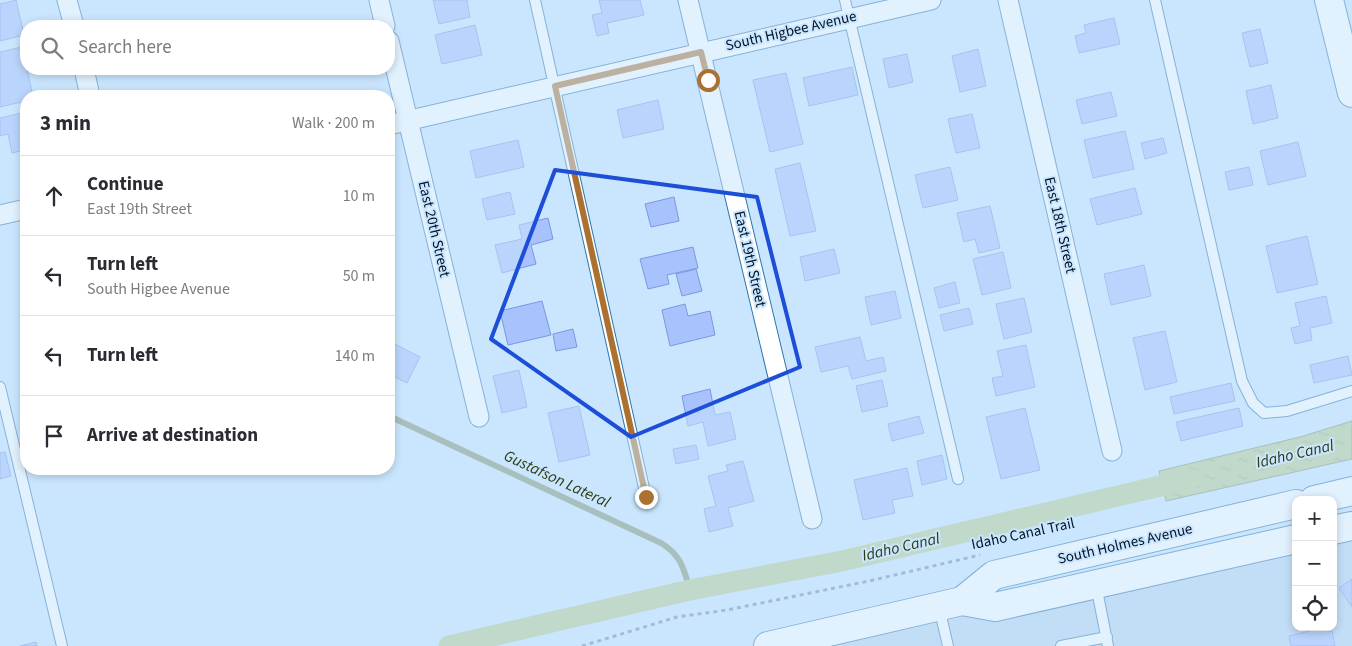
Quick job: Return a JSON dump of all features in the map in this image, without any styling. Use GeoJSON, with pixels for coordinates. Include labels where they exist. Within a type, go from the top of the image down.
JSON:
{"type":"FeatureCollection","features":[{"type":"Feature","properties":{"kind":"main road"},"geometry":{"type":"LineString","coordinates":[[1329,0],[1352,93]]}},
{"type":"Feature","properties":{"kind":"main road"},"geometry":{"type":"LineString","coordinates":[[1331,496],[1352,491]]}},
{"type":"Feature","properties":{"kind":"main road","name":"South Holmes Avenue"},"geometry":{"type":"LineString","coordinates":[[950,603],[994,574],[1292,505]]}},
{"type":"Feature","properties":{"kind":"main road"},"geometry":{"type":"LineString","coordinates":[[1337,529],[1352,526]]}},
{"type":"Feature","properties":{"kind":"main road","name":"South Holmes Avenue"},"geometry":{"type":"LineString","coordinates":[[770,646],[950,603],[996,607],[1292,540]]}},
{"type":"Feature","properties":{"kind":"street"},"geometry":{"type":"LineString","coordinates":[[68,0],[73,20]]}},
{"type":"Feature","properties":{"kind":"street"},"geometry":{"type":"LineString","coordinates":[[379,0],[384,20]]}},
{"type":"Feature","properties":{"kind":"street","name":"East 19th Street"},"geometry":{"type":"LineString","coordinates":[[688,0],[812,519]]}},
{"type":"Feature","properties":{"kind":"street","name":"South Higbee Avenue"},"geometry":{"type":"LineString","coordinates":[[395,123],[701,52],[847,9],[931,0]]}},
{"type":"Feature","properties":{"kind":"street","name":"East 18th Street"},"geometry":{"type":"LineString","coordinates":[[1008,0],[1112,451]]}},
{"type":"Feature","properties":{"kind":"street","name":"East 20th Street"},"geometry":{"type":"LineString","coordinates":[[395,66],[479,417]]}},
{"type":"Feature","properties":{"kind":"street"},"geometry":{"type":"LineString","coordinates":[[85,75],[89,90]]}},
{"type":"Feature","properties":{"kind":"street"},"geometry":{"type":"LineString","coordinates":[[0,215],[20,210]]}},
{"type":"Feature","properties":{"kind":"lane"},"geometry":{"type":"LineString","coordinates":[[534,0],[555,86],[646,497]]}},
{"type":"Feature","properties":{"kind":"lane"},"geometry":{"type":"LineString","coordinates":[[1156,0],[1234,350],[1242,381],[1253,403],[1264,413],[1287,411],[1352,391]]}},
{"type":"Feature","properties":{"kind":"lane"},"geometry":{"type":"LineString","coordinates":[[847,9],[958,478]]}},
{"type":"Feature","properties":{"kind":"lane"},"geometry":{"type":"LineString","coordinates":[[0,387],[20,471]]}},
{"type":"Feature","properties":{"kind":"lane"},"geometry":{"type":"LineString","coordinates":[[21,475],[62,646]]}},
{"type":"Feature","properties":{"kind":"lane"},"geometry":{"type":"LineString","coordinates":[[1062,646],[1108,642],[1096,584]]}},
{"type":"Feature","properties":{"kind":"lane"},"geometry":{"type":"LineString","coordinates":[[948,646],[950,603]]}},
{"type":"Feature","properties":{"kind":"path","name":"Idaho Canal Trail"},"geometry":{"type":"LineString","coordinates":[[582,646],[678,617],[727,610],[869,581],[989,553]]}},
{"type":"Feature","properties":{"kind":"highlighted area"},"geometry":{"type":"Polygon","coordinates":[[[555,170],[757,197],[800,367],[631,437],[491,339],[555,170]]]}},
{"type":"Feature","properties":{"kind":"shaded area"},"geometry":{"type":"Polygon","coordinates":[[[1352,510],[1352,646],[768,646],[1292,524],[1292,631],[1337,631],[1337,514],[1352,510]]]}},
{"type":"Feature","properties":{"kind":"water","name":"Idaho Canal"},"geometry":{"type":"Polygon","coordinates":[[[1352,421],[1352,459],[1166,501],[1159,471],[1300,437],[1352,421]]]}},
{"type":"Feature","properties":{"kind":"building"},"geometry":{"type":"Polygon","coordinates":[[[16,0],[21,20],[20,36],[0,41],[0,4],[16,0]]]}},
{"type":"Feature","properties":{"kind":"building"},"geometry":{"type":"Polygon","coordinates":[[[433,0],[467,0],[470,17],[439,24],[433,0]]]}},
{"type":"Feature","properties":{"kind":"building"},"geometry":{"type":"Polygon","coordinates":[[[599,0],[640,0],[644,15],[607,23],[609,33],[597,36],[592,15],[602,13],[599,0]]]}},
{"type":"Feature","properties":{"kind":"building"},"geometry":{"type":"Polygon","coordinates":[[[1114,18],[1120,44],[1079,53],[1075,36],[1086,33],[1084,25],[1114,18]]]}},
{"type":"Feature","properties":{"kind":"building"},"geometry":{"type":"Polygon","coordinates":[[[475,25],[482,55],[442,64],[435,35],[475,25]]]}},
{"type":"Feature","properties":{"kind":"building"},"geometry":{"type":"Polygon","coordinates":[[[1260,29],[1268,63],[1250,67],[1242,33],[1260,29]]]}},
{"type":"Feature","properties":{"kind":"building"},"geometry":{"type":"Polygon","coordinates":[[[20,47],[20,75],[28,75],[32,90],[20,90],[20,102],[0,107],[0,52],[20,47]]]}},
{"type":"Feature","properties":{"kind":"building"},"geometry":{"type":"Polygon","coordinates":[[[978,49],[986,86],[960,92],[952,56],[978,49]]]}},
{"type":"Feature","properties":{"kind":"building"},"geometry":{"type":"Polygon","coordinates":[[[907,54],[913,82],[889,88],[883,59],[907,54]]]}},
{"type":"Feature","properties":{"kind":"building"},"geometry":{"type":"Polygon","coordinates":[[[852,67],[858,95],[809,106],[803,78],[852,67]]]}},
{"type":"Feature","properties":{"kind":"building"},"geometry":{"type":"Polygon","coordinates":[[[786,73],[803,144],[770,152],[753,80],[786,73]]]}},
{"type":"Feature","properties":{"kind":"building"},"geometry":{"type":"Polygon","coordinates":[[[1271,85],[1278,118],[1253,124],[1246,91],[1271,85]]]}},
{"type":"Feature","properties":{"kind":"building"},"geometry":{"type":"Polygon","coordinates":[[[1111,92],[1117,116],[1082,124],[1076,100],[1111,92]]]}},
{"type":"Feature","properties":{"kind":"building"},"geometry":{"type":"Polygon","coordinates":[[[658,100],[664,129],[623,138],[617,110],[658,100]]]}},
{"type":"Feature","properties":{"kind":"building"},"geometry":{"type":"Polygon","coordinates":[[[20,113],[20,151],[12,153],[8,134],[0,136],[0,118],[20,113]]]}},
{"type":"Feature","properties":{"kind":"building"},"geometry":{"type":"Polygon","coordinates":[[[972,114],[980,148],[956,153],[948,119],[972,114]]]}},
{"type":"Feature","properties":{"kind":"building"},"geometry":{"type":"Polygon","coordinates":[[[1125,131],[1134,169],[1093,178],[1084,140],[1125,131]]]}},
{"type":"Feature","properties":{"kind":"building"},"geometry":{"type":"Polygon","coordinates":[[[1163,138],[1167,153],[1145,159],[1141,143],[1163,138]]]}},
{"type":"Feature","properties":{"kind":"building"},"geometry":{"type":"Polygon","coordinates":[[[518,140],[524,167],[476,178],[470,151],[518,140]]]}},
{"type":"Feature","properties":{"kind":"building"},"geometry":{"type":"Polygon","coordinates":[[[1298,142],[1306,176],[1268,185],[1260,151],[1298,142]]]}},
{"type":"Feature","properties":{"kind":"building"},"geometry":{"type":"Polygon","coordinates":[[[800,163],[816,231],[790,236],[775,169],[800,163]]]}},
{"type":"Feature","properties":{"kind":"building"},"geometry":{"type":"Polygon","coordinates":[[[950,167],[958,200],[923,208],[915,175],[950,167]]]}},
{"type":"Feature","properties":{"kind":"building"},"geometry":{"type":"Polygon","coordinates":[[[1249,167],[1253,185],[1229,190],[1225,172],[1249,167]]]}},
{"type":"Feature","properties":{"kind":"building"},"geometry":{"type":"Polygon","coordinates":[[[1135,188],[1142,214],[1097,225],[1090,199],[1135,188]]]}},
{"type":"Feature","properties":{"kind":"building"},"geometry":{"type":"Polygon","coordinates":[[[510,192],[515,214],[487,220],[482,199],[510,192]]]}},
{"type":"Feature","properties":{"kind":"building"},"geometry":{"type":"Polygon","coordinates":[[[674,197],[679,221],[651,227],[645,204],[674,197]]]}},
{"type":"Feature","properties":{"kind":"building"},"geometry":{"type":"Polygon","coordinates":[[[990,206],[1000,248],[979,253],[975,239],[964,242],[957,213],[990,206]]]}},
{"type":"Feature","properties":{"kind":"building"},"geometry":{"type":"Polygon","coordinates":[[[548,218],[553,239],[531,245],[536,264],[502,273],[495,245],[522,239],[519,225],[548,218]]]}},
{"type":"Feature","properties":{"kind":"building"},"geometry":{"type":"Polygon","coordinates":[[[1307,236],[1318,284],[1277,293],[1266,246],[1307,236]]]}},
{"type":"Feature","properties":{"kind":"building"},"geometry":{"type":"Polygon","coordinates":[[[693,247],[698,268],[667,275],[669,284],[648,289],[640,259],[693,247]]]}},
{"type":"Feature","properties":{"kind":"building"},"geometry":{"type":"Polygon","coordinates":[[[834,249],[840,273],[805,281],[800,257],[834,249]]]}},
{"type":"Feature","properties":{"kind":"building"},"geometry":{"type":"Polygon","coordinates":[[[1003,252],[1011,288],[982,295],[973,259],[1003,252]]]}},
{"type":"Feature","properties":{"kind":"building"},"geometry":{"type":"Polygon","coordinates":[[[1144,265],[1151,296],[1111,305],[1104,274],[1144,265]]]}},
{"type":"Feature","properties":{"kind":"building"},"geometry":{"type":"Polygon","coordinates":[[[696,269],[702,291],[682,296],[676,274],[696,269]]]}},
{"type":"Feature","properties":{"kind":"building"},"geometry":{"type":"Polygon","coordinates":[[[955,282],[960,303],[939,308],[934,288],[955,282]]]}},
{"type":"Feature","properties":{"kind":"building"},"geometry":{"type":"Polygon","coordinates":[[[895,291],[901,318],[871,325],[865,297],[895,291]]]}},
{"type":"Feature","properties":{"kind":"building"},"geometry":{"type":"Polygon","coordinates":[[[1326,296],[1332,323],[1310,328],[1312,340],[1295,344],[1291,328],[1300,326],[1295,303],[1326,296]]]}},
{"type":"Feature","properties":{"kind":"building"},"geometry":{"type":"Polygon","coordinates":[[[1024,298],[1032,332],[1004,339],[996,304],[1024,298]]]}},
{"type":"Feature","properties":{"kind":"building"},"geometry":{"type":"Polygon","coordinates":[[[542,301],[551,335],[508,345],[500,311],[542,301]]]}},
{"type":"Feature","properties":{"kind":"building"},"geometry":{"type":"Polygon","coordinates":[[[685,304],[688,316],[710,311],[715,335],[670,346],[662,310],[685,304]]]}},
{"type":"Feature","properties":{"kind":"building"},"geometry":{"type":"Polygon","coordinates":[[[969,308],[973,324],[944,331],[940,315],[969,308]]]}},
{"type":"Feature","properties":{"kind":"building"},"geometry":{"type":"Polygon","coordinates":[[[573,329],[577,347],[556,351],[553,334],[573,329]]]}},
{"type":"Feature","properties":{"kind":"building"},"geometry":{"type":"Polygon","coordinates":[[[1165,331],[1177,382],[1145,390],[1133,338],[1165,331]]]}},
{"type":"Feature","properties":{"kind":"building"},"geometry":{"type":"Polygon","coordinates":[[[860,337],[866,361],[883,357],[886,371],[852,379],[848,366],[821,372],[815,347],[860,337]]]}},
{"type":"Feature","properties":{"kind":"building"},"geometry":{"type":"Polygon","coordinates":[[[395,344],[420,357],[407,383],[395,377],[395,344]]]}},
{"type":"Feature","properties":{"kind":"building"},"geometry":{"type":"Polygon","coordinates":[[[1026,345],[1035,387],[996,396],[992,378],[1003,376],[997,351],[1026,345]]]}},
{"type":"Feature","properties":{"kind":"building"},"geometry":{"type":"Polygon","coordinates":[[[1348,356],[1352,375],[1314,383],[1310,365],[1348,356]]]}},
{"type":"Feature","properties":{"kind":"building"},"geometry":{"type":"Polygon","coordinates":[[[519,370],[527,407],[502,413],[493,376],[519,370]]]}},
{"type":"Feature","properties":{"kind":"building"},"geometry":{"type":"Polygon","coordinates":[[[882,380],[888,406],[862,412],[856,386],[882,380]]]}},
{"type":"Feature","properties":{"kind":"building"},"geometry":{"type":"Polygon","coordinates":[[[1231,383],[1235,401],[1174,414],[1170,397],[1231,383]]]}},
{"type":"Feature","properties":{"kind":"building"},"geometry":{"type":"Polygon","coordinates":[[[710,389],[715,415],[730,412],[736,439],[708,446],[703,422],[688,426],[682,396],[710,389]]]}},
{"type":"Feature","properties":{"kind":"building"},"geometry":{"type":"Polygon","coordinates":[[[579,406],[590,455],[559,462],[548,413],[579,406]]]}},
{"type":"Feature","properties":{"kind":"building"},"geometry":{"type":"Polygon","coordinates":[[[1025,408],[1040,470],[1001,479],[986,417],[1025,408]]]}},
{"type":"Feature","properties":{"kind":"building"},"geometry":{"type":"Polygon","coordinates":[[[1239,408],[1243,426],[1181,441],[1176,422],[1239,408]]]}},
{"type":"Feature","properties":{"kind":"building"},"geometry":{"type":"Polygon","coordinates":[[[919,416],[924,433],[892,441],[888,424],[919,416]]]}},
{"type":"Feature","properties":{"kind":"building"},"geometry":{"type":"Polygon","coordinates":[[[696,445],[699,459],[676,464],[673,449],[696,445]]]}},
{"type":"Feature","properties":{"kind":"building"},"geometry":{"type":"Polygon","coordinates":[[[5,452],[11,476],[0,479],[0,453],[5,452]]]}},
{"type":"Feature","properties":{"kind":"building"},"geometry":{"type":"Polygon","coordinates":[[[942,455],[947,479],[922,485],[917,461],[942,455]]]}},
{"type":"Feature","properties":{"kind":"building"},"geometry":{"type":"Polygon","coordinates":[[[743,461],[754,501],[728,508],[733,526],[709,532],[704,509],[716,506],[708,476],[728,471],[726,465],[743,461]]]}},
{"type":"Feature","properties":{"kind":"building"},"geometry":{"type":"Polygon","coordinates":[[[907,468],[913,496],[892,500],[895,513],[863,520],[854,480],[907,468]]]}},
{"type":"Feature","properties":{"kind":"building"},"geometry":{"type":"Polygon","coordinates":[[[1352,579],[1352,607],[1339,588],[1352,579]]]}},
{"type":"Feature","properties":{"kind":"building"},"geometry":{"type":"Polygon","coordinates":[[[1310,631],[1332,631],[1335,646],[1291,646],[1289,636],[1310,631]]]}},
{"type":"Feature","properties":{"kind":"building"},"geometry":{"type":"Polygon","coordinates":[[[36,642],[37,646],[20,646],[36,642]]]}},
{"type":"Feature","properties":{"kind":"waterway","name":"Gustafson Lateral"},"geometry":{"type":"LineString","coordinates":[[395,419],[661,543],[673,552],[681,563],[690,590]]}},
{"type":"Feature","properties":{"kind":"waterway","name":"Idaho Canal"},"geometry":{"type":"LineString","coordinates":[[449,646],[690,590],[842,561],[1190,479]]}},
{"type":"Feature","properties":{"kind":"route"},"geometry":{"type":"LineString","coordinates":[[646,497],[555,86],[701,52],[708,80]]}}]}
